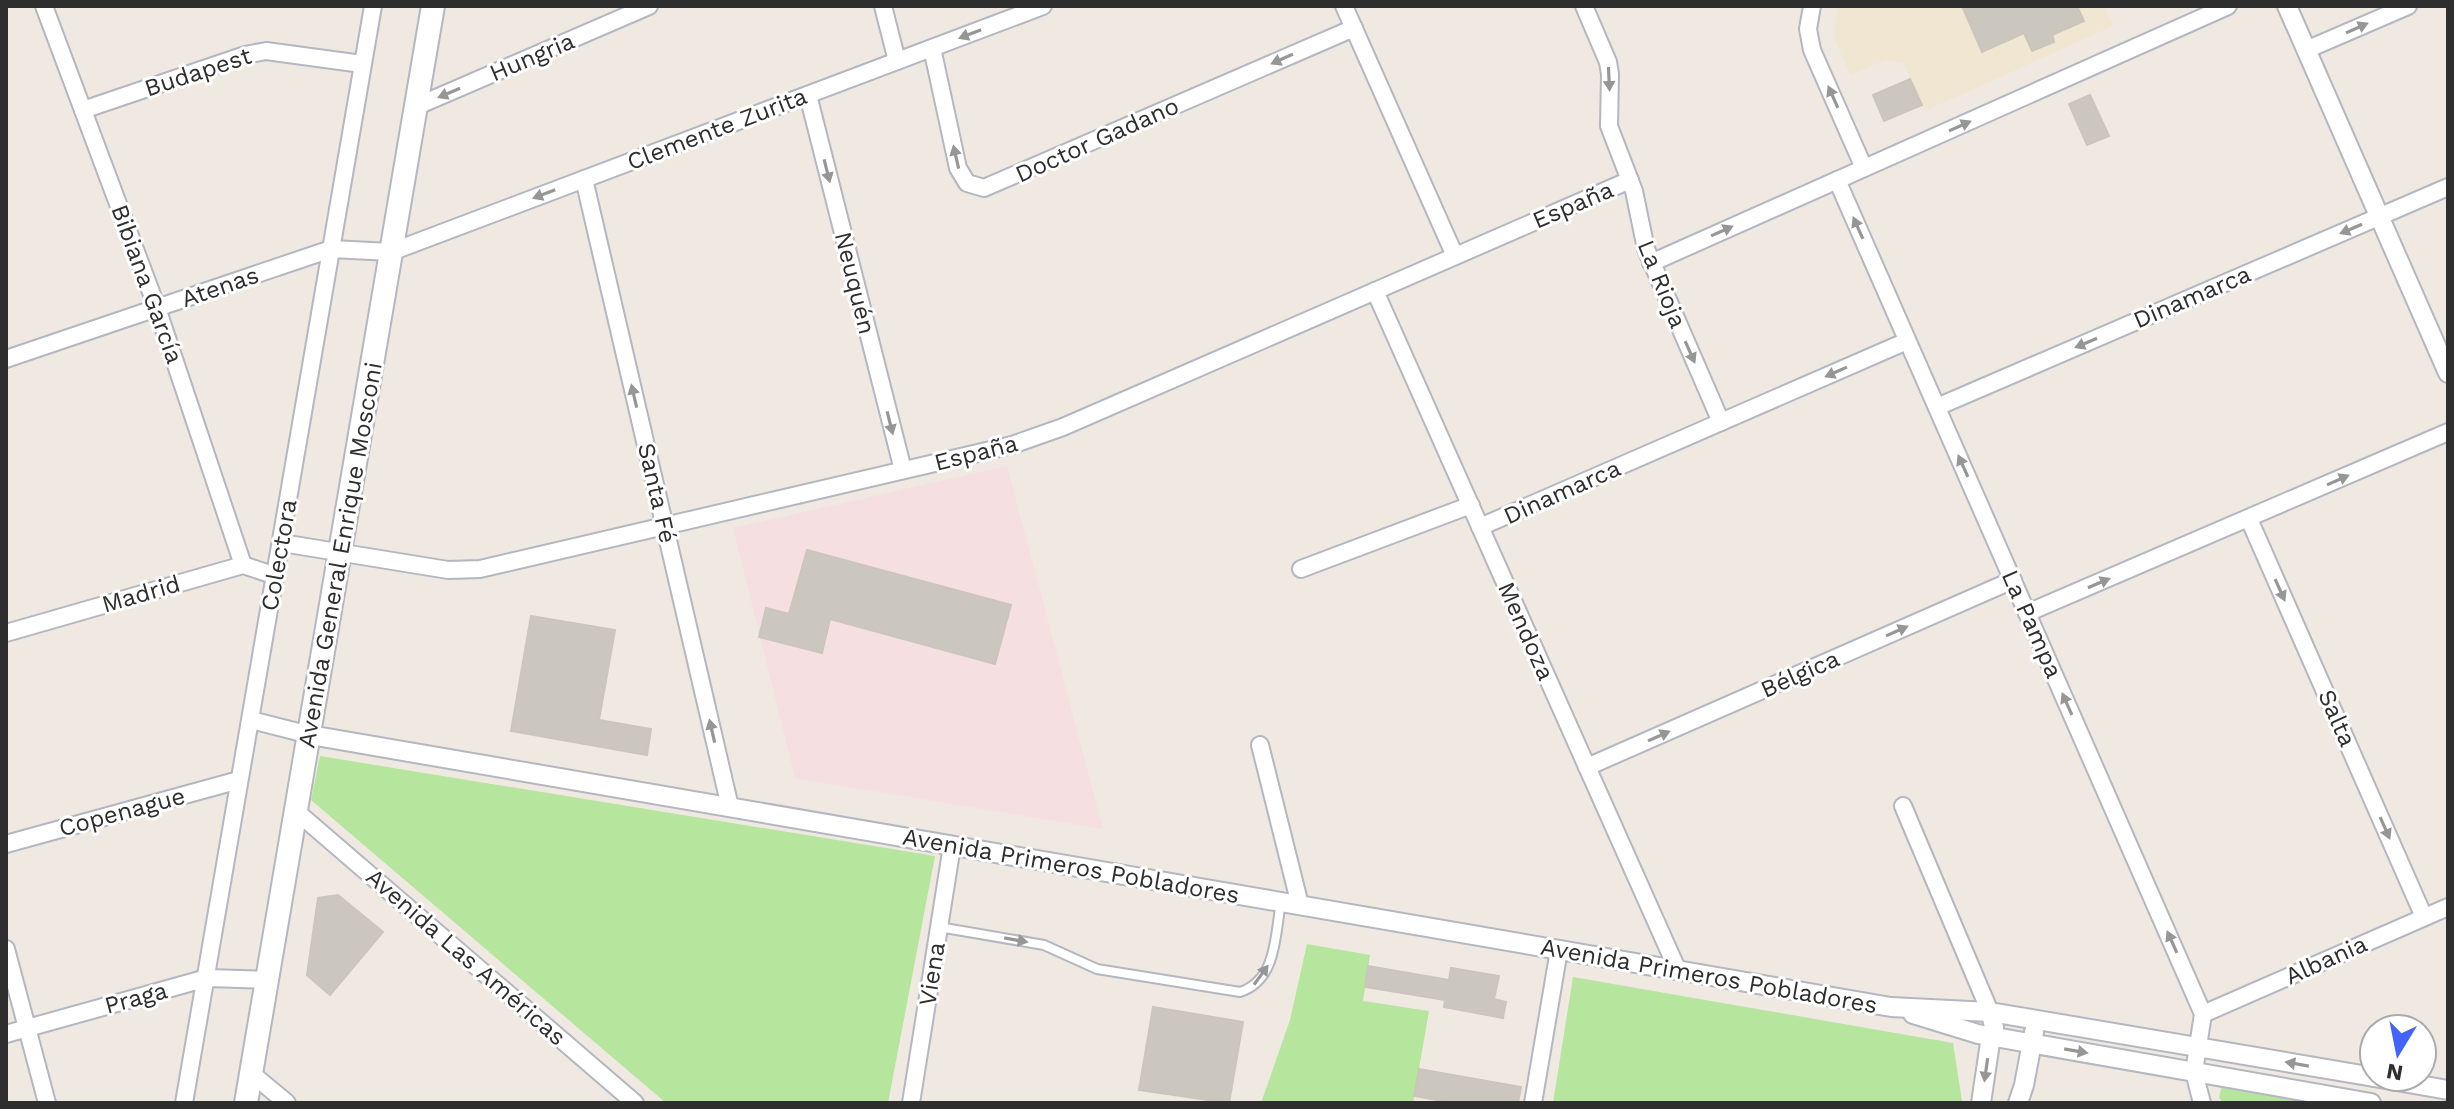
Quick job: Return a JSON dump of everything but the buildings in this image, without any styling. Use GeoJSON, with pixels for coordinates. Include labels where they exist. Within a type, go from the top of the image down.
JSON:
{"type":"FeatureCollection","features":[{"type":"Feature","properties":{"kind":"main road","name":"Avenida General Enrique Mosconi"},"geometry":{"type":"LineString","coordinates":[[246,1103],[433,6]]}},
{"type":"Feature","properties":{"kind":"street","name":"Bibiana García"},"geometry":{"type":"LineString","coordinates":[[44,6],[157,308],[243,565]]}},
{"type":"Feature","properties":{"kind":"street","name":"Colectora"},"geometry":{"type":"LineString","coordinates":[[184,1103],[373,6]]}},
{"type":"Feature","properties":{"kind":"street","name":"Hungria"},"geometry":{"type":"LineString","coordinates":[[415,107],[649,6]]}},
{"type":"Feature","properties":{"kind":"street"},"geometry":{"type":"LineString","coordinates":[[883,6],[897,61]]}},
{"type":"Feature","properties":{"kind":"street","name":"Clemente Zurita"},"geometry":{"type":"LineString","coordinates":[[391,252],[1043,6]]}},
{"type":"Feature","properties":{"kind":"street"},"geometry":{"type":"LineString","coordinates":[[1344,6],[1455,256]]}},
{"type":"Feature","properties":{"kind":"street","name":"La Rioja"},"geometry":{"type":"LineString","coordinates":[[1584,6],[1608,62],[1609,126],[1637,203],[1641,235],[1721,422]]}},
{"type":"Feature","properties":{"kind":"street"},"geometry":{"type":"LineString","coordinates":[[1812,6],[1808,29],[1812,50],[1864,168]]}},
{"type":"Feature","properties":{"kind":"street"},"geometry":{"type":"LineString","coordinates":[[1651,263],[2228,6]]}},
{"type":"Feature","properties":{"kind":"street"},"geometry":{"type":"LineString","coordinates":[[2287,6],[2448,373]]}},
{"type":"Feature","properties":{"kind":"street"},"geometry":{"type":"LineString","coordinates":[[2306,50],[2408,6]]}},
{"type":"Feature","properties":{"kind":"street","name":"Doctor Gadano"},"geometry":{"type":"LineString","coordinates":[[932,48],[958,168],[967,183],[984,188],[1354,28]]}},
{"type":"Feature","properties":{"kind":"street","name":"Budapest"},"geometry":{"type":"LineString","coordinates":[[83,110],[266,51],[362,64]]}},
{"type":"Feature","properties":{"kind":"street","name":"Neuquén"},"geometry":{"type":"LineString","coordinates":[[808,95],[903,470]]}},
{"type":"Feature","properties":{"kind":"street","name":"Santa Fé"},"geometry":{"type":"LineString","coordinates":[[584,179],[730,807]]}},
{"type":"Feature","properties":{"kind":"street","name":"España"},"geometry":{"type":"LineString","coordinates":[[282,543],[448,570],[472,570],[1012,445],[1046,434],[1630,180]]}},
{"type":"Feature","properties":{"kind":"street","name":"La Pampa"},"geometry":{"type":"LineString","coordinates":[[1837,180],[2203,1014]]}},
{"type":"Feature","properties":{"kind":"street","name":"Dinamarca"},"geometry":{"type":"LineString","coordinates":[[1937,407],[2448,187]]}},
{"type":"Feature","properties":{"kind":"street","name":"Atenas"},"geometry":{"type":"LineString","coordinates":[[6,359],[331,249],[391,252]]}},
{"type":"Feature","properties":{"kind":"street","name":"Mendoza"},"geometry":{"type":"LineString","coordinates":[[1375,291],[1678,971]]}},
{"type":"Feature","properties":{"kind":"street","name":"Dinamarca"},"geometry":{"type":"LineString","coordinates":[[1480,527],[1907,341]]}},
{"type":"Feature","properties":{"kind":"street"},"geometry":{"type":"LineString","coordinates":[[2027,613],[2448,432]]}},
{"type":"Feature","properties":{"kind":"street"},"geometry":{"type":"LineString","coordinates":[[1301,569],[1471,505]]}},
{"type":"Feature","properties":{"kind":"street","name":"Salta"},"geometry":{"type":"LineString","coordinates":[[2249,519],[2424,917]]}},
{"type":"Feature","properties":{"kind":"street"},"geometry":{"type":"LineString","coordinates":[[243,565],[276,576]]}},
{"type":"Feature","properties":{"kind":"street","name":"Madrid"},"geometry":{"type":"LineString","coordinates":[[6,633],[243,565]]}},
{"type":"Feature","properties":{"kind":"street","name":"Bélgica"},"geometry":{"type":"LineString","coordinates":[[1587,767],[2013,580]]}},
{"type":"Feature","properties":{"kind":"street","name":"Avenida Primeros Pobladores"},"geometry":{"type":"LineString","coordinates":[[251,720],[310,735],[1891,1007],[1998,1013],[2358,1074]]}},
{"type":"Feature","properties":{"kind":"street"},"geometry":{"type":"LineString","coordinates":[[1260,745],[1300,905]]}},
{"type":"Feature","properties":{"kind":"street","name":"Copenague"},"geometry":{"type":"LineString","coordinates":[[6,844],[239,780]]}},
{"type":"Feature","properties":{"kind":"street"},"geometry":{"type":"LineString","coordinates":[[1903,806],[1998,1013],[1998,1022],[1991,1036],[1981,1103]]}},
{"type":"Feature","properties":{"kind":"street","name":"Avenida Las Américas"},"geometry":{"type":"LineString","coordinates":[[297,812],[633,1102]]}},
{"type":"Feature","properties":{"kind":"street","name":"Viena"},"geometry":{"type":"LineString","coordinates":[[911,1103],[952,846]]}},
{"type":"Feature","properties":{"kind":"street","name":"Albania"},"geometry":{"type":"LineString","coordinates":[[2203,1014],[2448,907]]}},
{"type":"Feature","properties":{"kind":"street"},"geometry":{"type":"LineString","coordinates":[[6,949],[47,1103]]}},
{"type":"Feature","properties":{"kind":"street"},"geometry":{"type":"LineString","coordinates":[[1533,1103],[1559,950]]}},
{"type":"Feature","properties":{"kind":"street","name":"Praga"},"geometry":{"type":"LineString","coordinates":[[6,1034],[207,978],[268,980]]}},
{"type":"Feature","properties":{"kind":"street","name":"Avenida Primeros Pobladores"},"geometry":{"type":"LineString","coordinates":[[1891,1007],[1991,1036],[2371,1103]]}},
{"type":"Feature","properties":{"kind":"street"},"geometry":{"type":"LineString","coordinates":[[2202,1103],[2194,1072],[2203,1014]]}},
{"type":"Feature","properties":{"kind":"street"},"geometry":{"type":"LineString","coordinates":[[2018,1103],[2036,1020]]}},
{"type":"Feature","properties":{"kind":"street"},"geometry":{"type":"LineString","coordinates":[[251,1073],[287,1103]]}},
{"type":"Feature","properties":{"kind":"lane"},"geometry":{"type":"LineString","coordinates":[[939,927],[1044,945],[1097,969],[1240,992],[1258,983],[1265,973],[1270,962],[1281,902]]}},
{"type":"Feature","properties":{"kind":"shaded area"},"geometry":{"type":"Polygon","coordinates":[[[1838,6],[2104,6],[2113,26],[1925,111],[1903,63],[1886,60],[1850,75],[1833,35],[1838,6]]]}},
{"type":"Feature","properties":{"kind":"shaded area"},"geometry":{"type":"Polygon","coordinates":[[[1007,466],[1103,829],[795,778],[733,528],[1007,466]]]}},
{"type":"Feature","properties":{"kind":"green space"},"geometry":{"type":"Polygon","coordinates":[[[320,756],[935,856],[888,1103],[666,1103],[311,800],[320,756]]]}},
{"type":"Feature","properties":{"kind":"green space"},"geometry":{"type":"Polygon","coordinates":[[[1307,944],[1370,955],[1363,1001],[1429,1011],[1413,1103],[1261,1103],[1290,1020],[1307,944]]]}},
{"type":"Feature","properties":{"kind":"green space"},"geometry":{"type":"Polygon","coordinates":[[[1573,977],[1953,1043],[1962,1101],[1553,1103],[1573,977]]]}},
{"type":"Feature","properties":{"kind":"green space"},"geometry":{"type":"Polygon","coordinates":[[[2222,1085],[2330,1103],[2224,1103],[2219,1098],[2222,1085]]]}}]}
